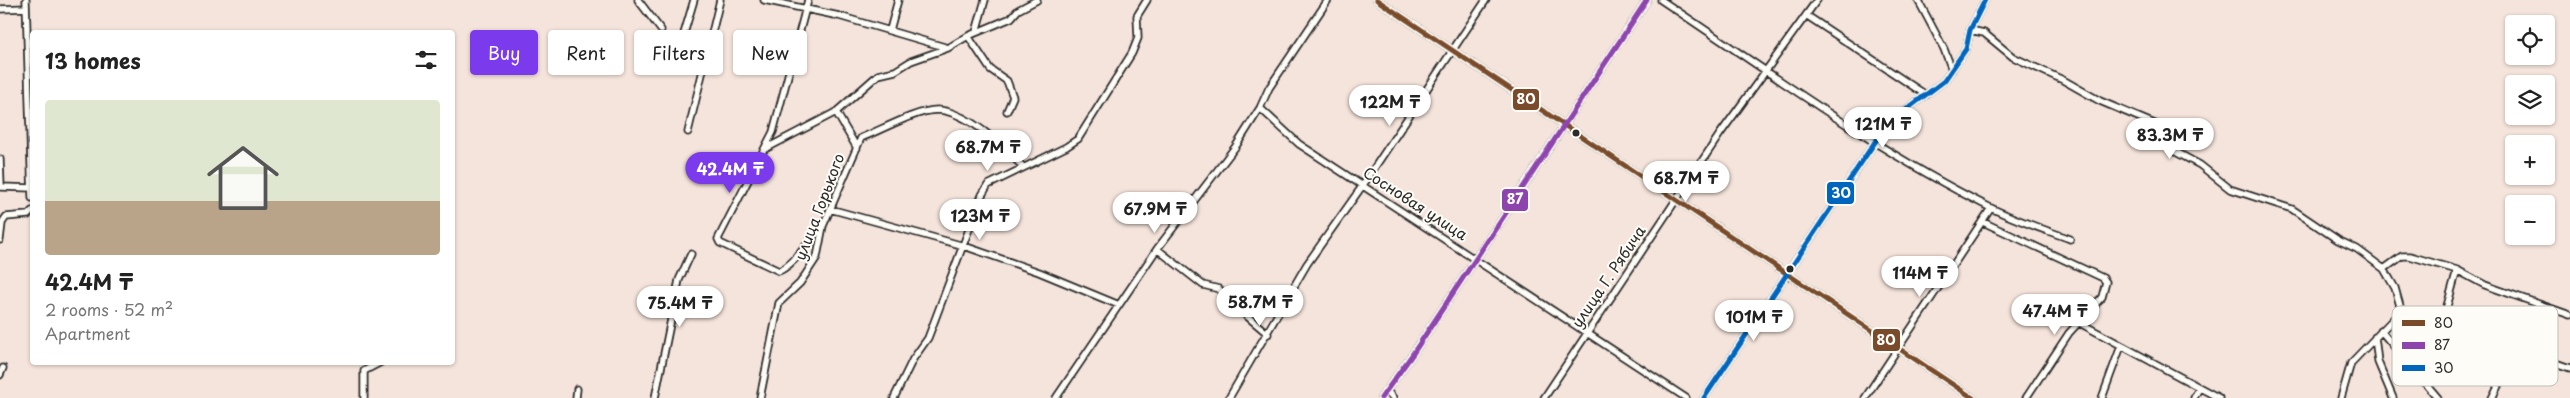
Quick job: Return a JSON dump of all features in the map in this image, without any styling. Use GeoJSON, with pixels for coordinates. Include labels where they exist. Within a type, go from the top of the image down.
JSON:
{"type":"FeatureCollection","features":[{"type":"Feature","properties":{"kind":"street"},"geometry":{"type":"LineString","coordinates":[[26,0],[30,128]]}},
{"type":"Feature","properties":{"kind":"street"},"geometry":{"type":"LineString","coordinates":[[638,0],[661,30]]}},
{"type":"Feature","properties":{"kind":"street"},"geometry":{"type":"LineString","coordinates":[[685,30],[694,0]]}},
{"type":"Feature","properties":{"kind":"street"},"geometry":{"type":"LineString","coordinates":[[688,132],[720,0]]}},
{"type":"Feature","properties":{"kind":"street"},"geometry":{"type":"LineString","coordinates":[[764,0],[890,30],[948,48]]}},
{"type":"Feature","properties":{"kind":"street"},"geometry":{"type":"LineString","coordinates":[[808,0],[773,132],[718,239],[720,243],[779,271],[787,267],[823,226]]}},
{"type":"Feature","properties":{"kind":"street"},"geometry":{"type":"LineString","coordinates":[[890,30],[898,0]]}},
{"type":"Feature","properties":{"kind":"street"},"geometry":{"type":"LineString","coordinates":[[976,32],[985,0]]}},
{"type":"Feature","properties":{"kind":"street"},"geometry":{"type":"LineString","coordinates":[[765,149],[836,112],[878,74],[895,71],[911,61],[948,48],[976,32],[1011,18],[1018,10],[1037,0]]}},
{"type":"Feature","properties":{"kind":"street"},"geometry":{"type":"LineString","coordinates":[[894,398],[913,359],[928,338],[982,195],[988,185],[1066,147],[1078,139],[1132,53],[1138,38],[1137,16],[1147,0]]}},
{"type":"Feature","properties":{"kind":"street"},"geometry":{"type":"LineString","coordinates":[[1056,398],[1157,249],[1236,146],[1260,108],[1269,88],[1328,0]]}},
{"type":"Feature","properties":{"kind":"street"},"geometry":{"type":"LineString","coordinates":[[1377,0],[1973,398]]}},
{"type":"Feature","properties":{"kind":"street"},"geometry":{"type":"LineString","coordinates":[[1229,398],[1268,334],[1307,264],[1363,185],[1486,0]]}},
{"type":"Feature","properties":{"kind":"street"},"geometry":{"type":"LineString","coordinates":[[1381,398],[1564,126],[1646,0]]}},
{"type":"Feature","properties":{"kind":"street"},"geometry":{"type":"LineString","coordinates":[[1661,0],[1875,142],[1990,208],[2070,239]]}},
{"type":"Feature","properties":{"kind":"street","name":"улица Г. Рябича"},"geometry":{"type":"LineString","coordinates":[[1544,398],[1676,200],[1817,0]]}},
{"type":"Feature","properties":{"kind":"street"},"geometry":{"type":"LineString","coordinates":[[1918,0],[1944,49],[1952,70]]}},
{"type":"Feature","properties":{"kind":"street"},"geometry":{"type":"LineString","coordinates":[[1704,398],[1875,142],[1895,118],[1944,81],[1952,70],[1966,49],[1970,30],[1985,0]]}},
{"type":"Feature","properties":{"kind":"street"},"geometry":{"type":"LineString","coordinates":[[0,9],[26,8]]}},
{"type":"Feature","properties":{"kind":"street"},"geometry":{"type":"LineString","coordinates":[[1806,15],[1926,95]]}},
{"type":"Feature","properties":{"kind":"street"},"geometry":{"type":"LineString","coordinates":[[1970,30],[1984,33],[2013,58],[2063,80],[2100,101],[2157,125],[2166,143],[2174,150],[2200,165],[2230,189],[2292,209],[2338,240],[2357,249],[2384,269],[2394,288],[2400,306]]}},
{"type":"Feature","properties":{"kind":"street"},"geometry":{"type":"LineString","coordinates":[[968,36],[990,69],[1007,81],[1013,97],[1007,111]]}},
{"type":"Feature","properties":{"kind":"street","name":"Сосновая улица"},"geometry":{"type":"LineString","coordinates":[[1260,108],[1299,144],[1686,398]]}},
{"type":"Feature","properties":{"kind":"street","name":"улица Горького"},"geometry":{"type":"LineString","coordinates":[[760,398],[779,303],[811,269],[817,257],[823,226],[862,138],[922,113],[937,110],[951,114],[981,129],[1001,144],[1023,167]]}},
{"type":"Feature","properties":{"kind":"street"},"geometry":{"type":"LineString","coordinates":[[836,112],[857,148]]}},
{"type":"Feature","properties":{"kind":"street"},"geometry":{"type":"LineString","coordinates":[[0,158],[1,187],[30,188]]}},
{"type":"Feature","properties":{"kind":"street"},"geometry":{"type":"LineString","coordinates":[[1865,398],[1983,222],[1990,208]]}},
{"type":"Feature","properties":{"kind":"street"},"geometry":{"type":"LineString","coordinates":[[830,209],[964,246],[1039,272],[1118,305]]}},
{"type":"Feature","properties":{"kind":"street"},"geometry":{"type":"LineString","coordinates":[[0,240],[2,223],[6,217],[28,215],[30,213]]}},
{"type":"Feature","properties":{"kind":"street"},"geometry":{"type":"LineString","coordinates":[[1983,222],[2103,278],[2106,288],[2102,296],[2078,322],[2026,398]]}},
{"type":"Feature","properties":{"kind":"street"},"geometry":{"type":"LineString","coordinates":[[1157,249],[1204,285],[1219,289],[1227,299],[1268,334]]}},
{"type":"Feature","properties":{"kind":"street"},"geometry":{"type":"LineString","coordinates":[[655,398],[679,280],[691,254]]}},
{"type":"Feature","properties":{"kind":"street"},"geometry":{"type":"LineString","coordinates":[[2384,269],[2402,256],[2410,256],[2457,270],[2485,284],[2545,306]]}},
{"type":"Feature","properties":{"kind":"street"},"geometry":{"type":"LineString","coordinates":[[2447,306],[2457,270]]}},
{"type":"Feature","properties":{"kind":"street"},"geometry":{"type":"LineString","coordinates":[[2558,311],[2570,315]]}},
{"type":"Feature","properties":{"kind":"street"},"geometry":{"type":"LineString","coordinates":[[2341,398],[2351,362],[2392,320]]}},
{"type":"Feature","properties":{"kind":"street"},"geometry":{"type":"LineString","coordinates":[[2078,322],[2219,398]]}},
{"type":"Feature","properties":{"kind":"street"},"geometry":{"type":"LineString","coordinates":[[2381,331],[2392,344]]}},
{"type":"Feature","properties":{"kind":"street"},"geometry":{"type":"LineString","coordinates":[[2375,337],[2378,362],[2393,398]]}},
{"type":"Feature","properties":{"kind":"street"},"geometry":{"type":"LineString","coordinates":[[2102,398],[2121,346]]}},
{"type":"Feature","properties":{"kind":"street"},"geometry":{"type":"LineString","coordinates":[[2558,364],[2570,368]]}},
{"type":"Feature","properties":{"kind":"street"},"geometry":{"type":"LineString","coordinates":[[364,398],[364,370],[375,365]]}},
{"type":"Feature","properties":{"kind":"street"},"geometry":{"type":"LineString","coordinates":[[0,375],[2,368]]}},
{"type":"Feature","properties":{"kind":"street"},"geometry":{"type":"LineString","coordinates":[[2428,386],[2438,398]]}},
{"type":"Feature","properties":{"kind":"street"},"geometry":{"type":"LineString","coordinates":[[2492,398],[2498,386]]}},
{"type":"Feature","properties":{"kind":"street"},"geometry":{"type":"LineString","coordinates":[[2194,398],[2200,388]]}},
{"type":"Feature","properties":{"kind":"street"},"geometry":{"type":"LineString","coordinates":[[576,398],[577,389]]}},
{"type":"Feature","properties":{"kind":"street"},"geometry":{"type":"LineString","coordinates":[[1387,391],[1393,398]]}},
{"type":"Feature","properties":{"kind":"transit line","name":"80"},"geometry":{"type":"LineString","coordinates":[[1377,0],[1973,398]]}},
{"type":"Feature","properties":{"kind":"transit line","name":"87"},"geometry":{"type":"LineString","coordinates":[[1381,398],[1412,355],[1647,0]]}},
{"type":"Feature","properties":{"kind":"transit line","name":"30"},"geometry":{"type":"LineString","coordinates":[[1704,398],[1875,142],[1895,118],[1944,81],[1966,49],[1970,30],[1985,0]]}}]}
